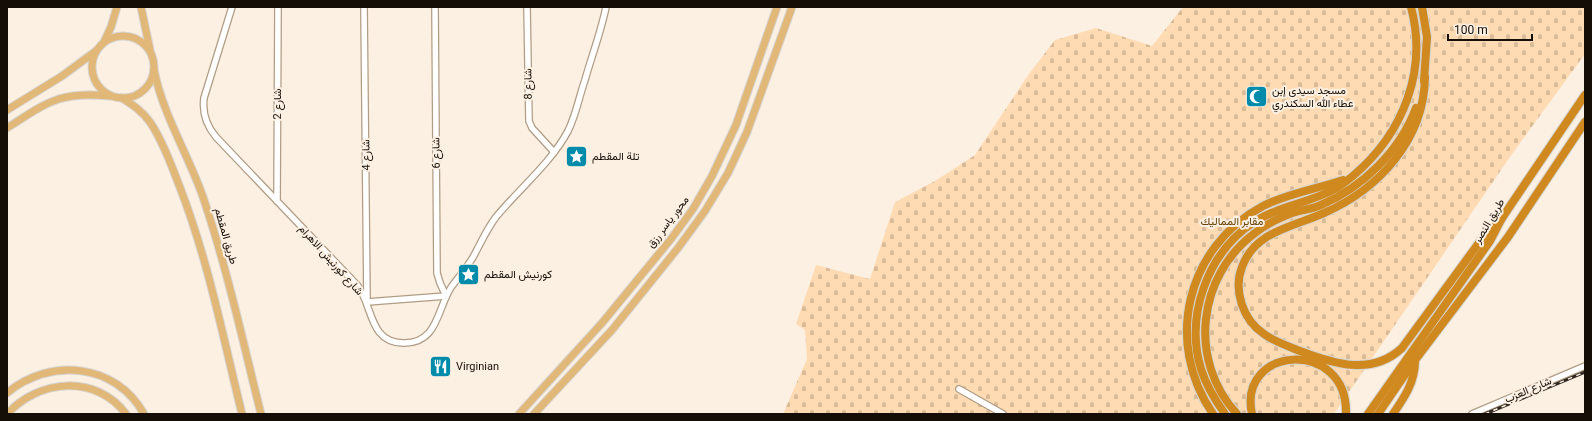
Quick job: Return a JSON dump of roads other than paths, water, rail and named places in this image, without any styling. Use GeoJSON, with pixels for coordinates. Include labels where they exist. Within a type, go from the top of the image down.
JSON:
{"type":"FeatureCollection","features":[{"type":"Feature","properties":{"kind":"highway"},"geometry":{"type":"LineString","coordinates":[[1225,414],[1206,381],[1201,369],[1196,345],[1198,308],[1204,286],[1209,275],[1234,238],[1253,223],[1278,210],[1335,189],[1368,162],[1382,146],[1397,123],[1406,102],[1412,81],[1416,53],[1415,28],[1411,7]]}},
{"type":"Feature","properties":{"kind":"highway"},"geometry":{"type":"LineString","coordinates":[[1422,7],[1426,36],[1424,92],[1422,103],[1410,137],[1398,156],[1383,174],[1366,190],[1320,214],[1279,229],[1261,240],[1251,250],[1245,260],[1239,279],[1240,300],[1254,325],[1264,334],[1278,342],[1315,357],[1335,363],[1352,366],[1383,361],[1396,354],[1402,348],[1484,236],[1502,218]]}},
{"type":"Feature","properties":{"kind":"highway"},"geometry":{"type":"LineString","coordinates":[[1237,414],[1223,396],[1215,382],[1208,362],[1205,342],[1205,323],[1208,304],[1214,286],[1222,270],[1240,246],[1260,229],[1284,216],[1320,205],[1338,196],[1374,170],[1388,155],[1408,124],[1419,100],[1425,77]]}},
{"type":"Feature","properties":{"kind":"highway","name":"طريق النصر"},"geometry":{"type":"LineString","coordinates":[[1412,359],[1490,241],[1502,218],[1585,95]]}},
{"type":"Feature","properties":{"kind":"highway","name":"طريق النصر"},"geometry":{"type":"LineString","coordinates":[[1412,359],[1508,237],[1585,122]]}},
{"type":"Feature","properties":{"kind":"highway"},"geometry":{"type":"LineString","coordinates":[[1213,414],[1197,385],[1190,365],[1186,344],[1186,323],[1189,304],[1194,286],[1202,267],[1226,233],[1253,212],[1283,197],[1333,184],[1353,175]]}},
{"type":"Feature","properties":{"kind":"highway"},"geometry":{"type":"LineString","coordinates":[[1252,414],[1252,394],[1261,375],[1277,363],[1297,359],[1308,360],[1327,369],[1334,377],[1344,397],[1346,414]]}},
{"type":"Feature","properties":{"kind":"highway"},"geometry":{"type":"LineString","coordinates":[[1368,414],[1412,359]]}},
{"type":"Feature","properties":{"kind":"highway"},"geometry":{"type":"LineString","coordinates":[[1378,414],[1412,359]]}},
{"type":"Feature","properties":{"kind":"highway"},"geometry":{"type":"LineString","coordinates":[[1393,414],[1411,385],[1414,373],[1412,359]]}},
{"type":"Feature","properties":{"kind":"main road"},"geometry":{"type":"LineString","coordinates":[[7,110],[62,76],[97,50],[103,43],[111,28],[117,7]]}},
{"type":"Feature","properties":{"kind":"main road"},"geometry":{"type":"LineString","coordinates":[[7,128],[43,105],[59,98],[83,94],[122,98],[131,97],[143,90],[151,79],[154,70],[141,7]]}},
{"type":"Feature","properties":{"kind":"main road","name":"محور ياسر رزق"},"geometry":{"type":"LineString","coordinates":[[518,414],[602,323],[671,239],[693,209],[712,176],[733,131],[777,7]]}},
{"type":"Feature","properties":{"kind":"main road","name":"محور ياسر رزق"},"geometry":{"type":"LineString","coordinates":[[534,414],[612,330],[683,242],[705,212],[728,173],[747,132],[792,7]]}},
{"type":"Feature","properties":{"kind":"main road"},"geometry":{"type":"LineString","coordinates":[[103,43],[111,38],[120,36],[129,37],[138,40],[145,45],[150,52]]}},
{"type":"Feature","properties":{"kind":"main road"},"geometry":{"type":"LineString","coordinates":[[97,50],[92,64],[94,76],[99,87],[112,96]]}},
{"type":"Feature","properties":{"kind":"main road","name":"طريق المقطم"},"geometry":{"type":"LineString","coordinates":[[154,70],[163,106],[190,164],[209,216],[261,414]]}},
{"type":"Feature","properties":{"kind":"main road"},"geometry":{"type":"LineString","coordinates":[[122,98],[137,107],[152,125],[183,195],[206,267],[242,414]]}},
{"type":"Feature","properties":{"kind":"main road"},"geometry":{"type":"LineString","coordinates":[[7,393],[26,380],[45,372],[62,370],[82,371],[99,375],[116,384],[131,396],[144,414]]}},
{"type":"Feature","properties":{"kind":"main road"},"geometry":{"type":"LineString","coordinates":[[7,414],[19,402],[33,394],[55,386],[71,385],[103,394],[118,405],[126,414]]}},
{"type":"Feature","properties":{"kind":"street","name":"شارع كورنيش الاهرام"},"geometry":{"type":"LineString","coordinates":[[232,7],[205,91],[203,112],[205,119],[212,132],[358,286],[367,302],[371,320],[378,332],[389,340],[409,343],[422,339],[432,330],[436,324],[446,296],[468,264],[496,217],[554,152],[564,138],[572,122],[598,39],[606,7]]}},
{"type":"Feature","properties":{"kind":"street","name":"شارع 2"},"geometry":{"type":"LineString","coordinates":[[277,201],[278,7]]}},
{"type":"Feature","properties":{"kind":"street","name":"شارع 4"},"geometry":{"type":"LineString","coordinates":[[364,7],[367,302]]}},
{"type":"Feature","properties":{"kind":"street","name":"شارع 6"},"geometry":{"type":"LineString","coordinates":[[435,7],[437,273],[446,296]]}},
{"type":"Feature","properties":{"kind":"street","name":"شارع 8"},"geometry":{"type":"LineString","coordinates":[[527,7],[529,121],[532,128],[554,152]]}},
{"type":"Feature","properties":{"kind":"street"},"geometry":{"type":"LineString","coordinates":[[367,302],[446,296]]}},
{"type":"Feature","properties":{"kind":"street","name":"شارع العزب"},"geometry":{"type":"LineString","coordinates":[[1472,414],[1585,366]]}},
{"type":"Feature","properties":{"kind":"street"},"geometry":{"type":"LineString","coordinates":[[959,389],[1003,414]]}},
{"type":"Feature","properties":{"kind":"railway"},"geometry":{"type":"LineString","coordinates":[[1485,414],[1585,372]]}},
{"type":"Feature","properties":{"kind":"place","name":"مسجد سيدى إبن عطاء الله السكندري"},"geometry":{"type":"Point","coordinates":[1257,96]}},
{"type":"Feature","properties":{"kind":"place","name":"تلة المقطم"},"geometry":{"type":"Point","coordinates":[577,156]}},
{"type":"Feature","properties":{"kind":"place","name":"كورنيش المقطم"},"geometry":{"type":"Point","coordinates":[469,274]}},
{"type":"Feature","properties":{"kind":"place","name":"Virginian"},"geometry":{"type":"Point","coordinates":[441,366]}},
{"type":"Feature","properties":{"kind":"park label","name":"مقابر المماليك"},"geometry":{"type":"Point","coordinates":[1232,221]}}]}
